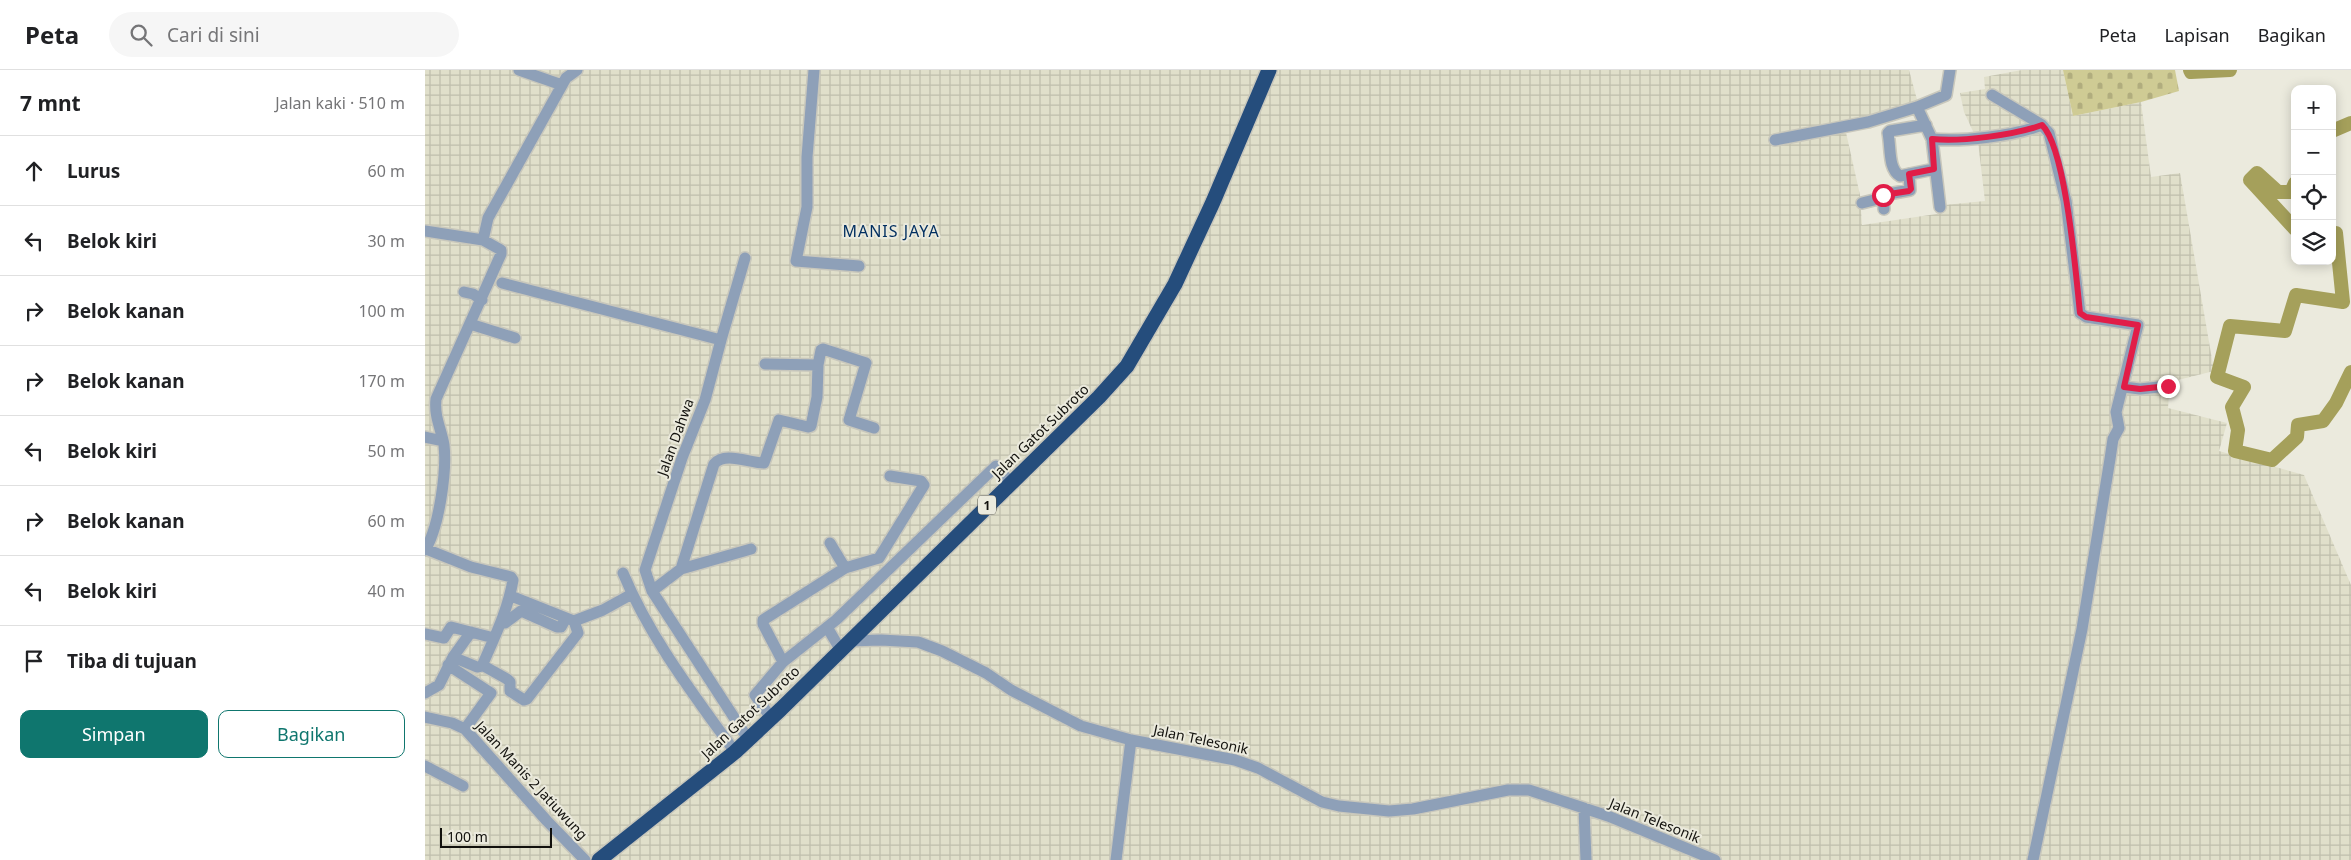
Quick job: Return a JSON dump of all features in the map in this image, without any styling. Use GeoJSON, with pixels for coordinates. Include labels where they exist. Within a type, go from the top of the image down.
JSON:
{"type":"FeatureCollection","features":[{"type":"Feature","properties":{"kind":"highway","name":"Jalan Gatot Subroto"},"geometry":{"type":"LineString","coordinates":[[599,860],[735,752],[1099,397],[1127,366],[1175,284],[1213,202],[1269,70]]}},
{"type":"Feature","properties":{"kind":"street"},"geometry":{"type":"LineString","coordinates":[[483,240],[488,218],[521,155],[566,78],[577,70]]}},
{"type":"Feature","properties":{"kind":"street"},"geometry":{"type":"LineString","coordinates":[[814,70],[807,157],[807,207],[796,261],[859,266]]}},
{"type":"Feature","properties":{"kind":"street"},"geometry":{"type":"LineString","coordinates":[[517,73],[562,85]]}},
{"type":"Feature","properties":{"kind":"street"},"geometry":{"type":"LineString","coordinates":[[1775,140],[1868,122],[1917,107],[1946,95],[1953,73]]}},
{"type":"Feature","properties":{"kind":"street"},"geometry":{"type":"LineString","coordinates":[[1992,95],[2042,125],[2051,138],[2066,201],[2080,313],[2086,317],[2138,325],[2124,387],[2116,412],[2119,428],[2113,439],[2082,629],[2033,860]]}},
{"type":"Feature","properties":{"kind":"street"},"geometry":{"type":"LineString","coordinates":[[1917,107],[1932,139],[1939,207]]}},
{"type":"Feature","properties":{"kind":"street"},"geometry":{"type":"LineString","coordinates":[[1932,139],[1945,140],[2003,134],[2029,130],[2042,125]]}},
{"type":"Feature","properties":{"kind":"street"},"geometry":{"type":"LineString","coordinates":[[1926,126],[1911,129],[1904,128],[1888,133],[1892,170],[1900,176],[1934,169]]}},
{"type":"Feature","properties":{"kind":"street"},"geometry":{"type":"LineString","coordinates":[[1862,203],[1883,204],[1883,195],[1910,190],[1909,174]]}},
{"type":"Feature","properties":{"kind":"street"},"geometry":{"type":"LineString","coordinates":[[425,231],[483,240],[501,250],[482,300],[437,399],[436,420],[443,441],[445,471],[426,550],[471,567],[511,577],[513,580],[511,596],[482,665]]}},
{"type":"Feature","properties":{"kind":"street","name":"Jalan Dahwa"},"geometry":{"type":"LineString","coordinates":[[745,258],[705,400],[688,443],[645,570],[653,591],[748,739]]}},
{"type":"Feature","properties":{"kind":"street"},"geometry":{"type":"LineString","coordinates":[[502,283],[721,340]]}},
{"type":"Feature","properties":{"kind":"street"},"geometry":{"type":"LineString","coordinates":[[464,292],[482,300]]}},
{"type":"Feature","properties":{"kind":"street"},"geometry":{"type":"LineString","coordinates":[[470,324],[515,338]]}},
{"type":"Feature","properties":{"kind":"street"},"geometry":{"type":"LineString","coordinates":[[681,569],[714,464],[718,460],[726,458],[764,463],[779,420],[810,427],[817,398],[818,364],[821,350],[823,349],[866,363],[849,420],[874,428]]}},
{"type":"Feature","properties":{"kind":"street"},"geometry":{"type":"LineString","coordinates":[[765,364],[818,364]]}},
{"type":"Feature","properties":{"kind":"street"},"geometry":{"type":"LineString","coordinates":[[2124,387],[2140,389],[2168,386]]}},
{"type":"Feature","properties":{"kind":"street"},"geometry":{"type":"LineString","coordinates":[[425,436],[443,441]]}},
{"type":"Feature","properties":{"kind":"street"},"geometry":{"type":"LineString","coordinates":[[771,718],[755,694],[783,662],[827,627],[996,466],[1010,482]]}},
{"type":"Feature","properties":{"kind":"street"},"geometry":{"type":"LineString","coordinates":[[783,662],[763,624],[763,620],[845,568],[879,558],[924,485],[921,481],[891,476]]}},
{"type":"Feature","properties":{"kind":"street"},"geometry":{"type":"LineString","coordinates":[[830,543],[845,568]]}},
{"type":"Feature","properties":{"kind":"street"},"geometry":{"type":"LineString","coordinates":[[653,591],[681,569],[751,549]]}},
{"type":"Feature","properties":{"kind":"street"},"geometry":{"type":"LineString","coordinates":[[623,573],[632,594],[685,682],[735,752]]}},
{"type":"Feature","properties":{"kind":"street"},"geometry":{"type":"LineString","coordinates":[[501,623],[521,611],[561,627],[570,620],[603,610],[632,594]]}},
{"type":"Feature","properties":{"kind":"street"},"geometry":{"type":"LineString","coordinates":[[451,661],[477,667],[482,665],[507,679],[510,682],[510,691],[524,700],[527,699],[579,631],[570,620],[511,596]]}},
{"type":"Feature","properties":{"kind":"street"},"geometry":{"type":"LineString","coordinates":[[425,634],[444,638],[451,626],[494,638]]}},
{"type":"Feature","properties":{"kind":"street"},"geometry":{"type":"LineString","coordinates":[[827,627],[845,645]]}},
{"type":"Feature","properties":{"kind":"street"},"geometry":{"type":"LineString","coordinates":[[425,694],[439,685],[451,661],[471,632]]}},
{"type":"Feature","properties":{"kind":"street","name":"Jalan Telesonik"},"geometry":{"type":"LineString","coordinates":[[845,645],[881,640],[917,642],[986,673],[1011,690],[1066,720],[1131,740],[1235,760],[1258,768],[1313,798],[1339,806],[1400,811],[1520,789],[1538,792],[1609,816],[1715,860]]}},
{"type":"Feature","properties":{"kind":"street"},"geometry":{"type":"LineString","coordinates":[[451,661],[491,693],[465,729]]}},
{"type":"Feature","properties":{"kind":"street","name":"Jalan Manis 2 Jatiuwung"},"geometry":{"type":"LineString","coordinates":[[425,718],[452,723],[465,729],[585,860]]}},
{"type":"Feature","properties":{"kind":"street"},"geometry":{"type":"LineString","coordinates":[[1116,860],[1131,740]]}},
{"type":"Feature","properties":{"kind":"street"},"geometry":{"type":"LineString","coordinates":[[425,766],[463,786]]}},
{"type":"Feature","properties":{"kind":"street"},"geometry":{"type":"LineString","coordinates":[[1584,808],[1586,860]]}},
{"type":"Feature","properties":{"kind":"shaded area"},"geometry":{"type":"Polygon","coordinates":[[[425,70],[1909,70],[1919,107],[1845,128],[1860,195],[1862,225],[1943,213],[1944,205],[1985,201],[1978,142],[1964,112],[1960,93],[1985,89],[1984,77],[2022,70],[2063,70],[2073,116],[2141,102],[2151,177],[2180,173],[2214,371],[2170,382],[2168,408],[2227,423],[2219,451],[2304,475],[2351,585],[2351,860],[425,860],[425,70]]]}},
{"type":"Feature","properties":{"kind":"green space"},"geometry":{"type":"Polygon","coordinates":[[[2063,70],[2175,70],[2179,91],[2141,102],[2073,116],[2063,70]]]}},
{"type":"Feature","properties":{"kind":"waterway"},"geometry":{"type":"LineString","coordinates":[[2190,70],[2191,72],[2230,70]]}},
{"type":"Feature","properties":{"kind":"waterway"},"geometry":{"type":"LineString","coordinates":[[2334,130],[2351,123]]}},
{"type":"Feature","properties":{"kind":"waterway"},"geometry":{"type":"LineString","coordinates":[[2291,192],[2278,192],[2257,173],[2250,180],[2291,225]]}},
{"type":"Feature","properties":{"kind":"waterway"},"geometry":{"type":"LineString","coordinates":[[2336,233],[2343,302],[2296,295],[2285,331],[2230,326],[2217,377],[2244,387],[2232,407],[2238,430],[2235,451],[2272,460],[2297,437],[2298,425],[2323,421],[2336,403],[2351,372]]}},
{"type":"Feature","properties":{"kind":"district","name":"MANIS JAYA"},"geometry":{"type":"Point","coordinates":[891,231]}},
{"type":"Feature","properties":{"kind":"route"},"geometry":{"type":"LineString","coordinates":[[1883,195],[1909,191],[1911,189],[1909,174],[1934,169],[1932,139],[1945,140],[2003,134],[2029,130],[2042,125],[2049,133],[2060,168],[2080,313],[2086,317],[2138,325],[2124,387],[2140,389],[2168,386]]}}]}
